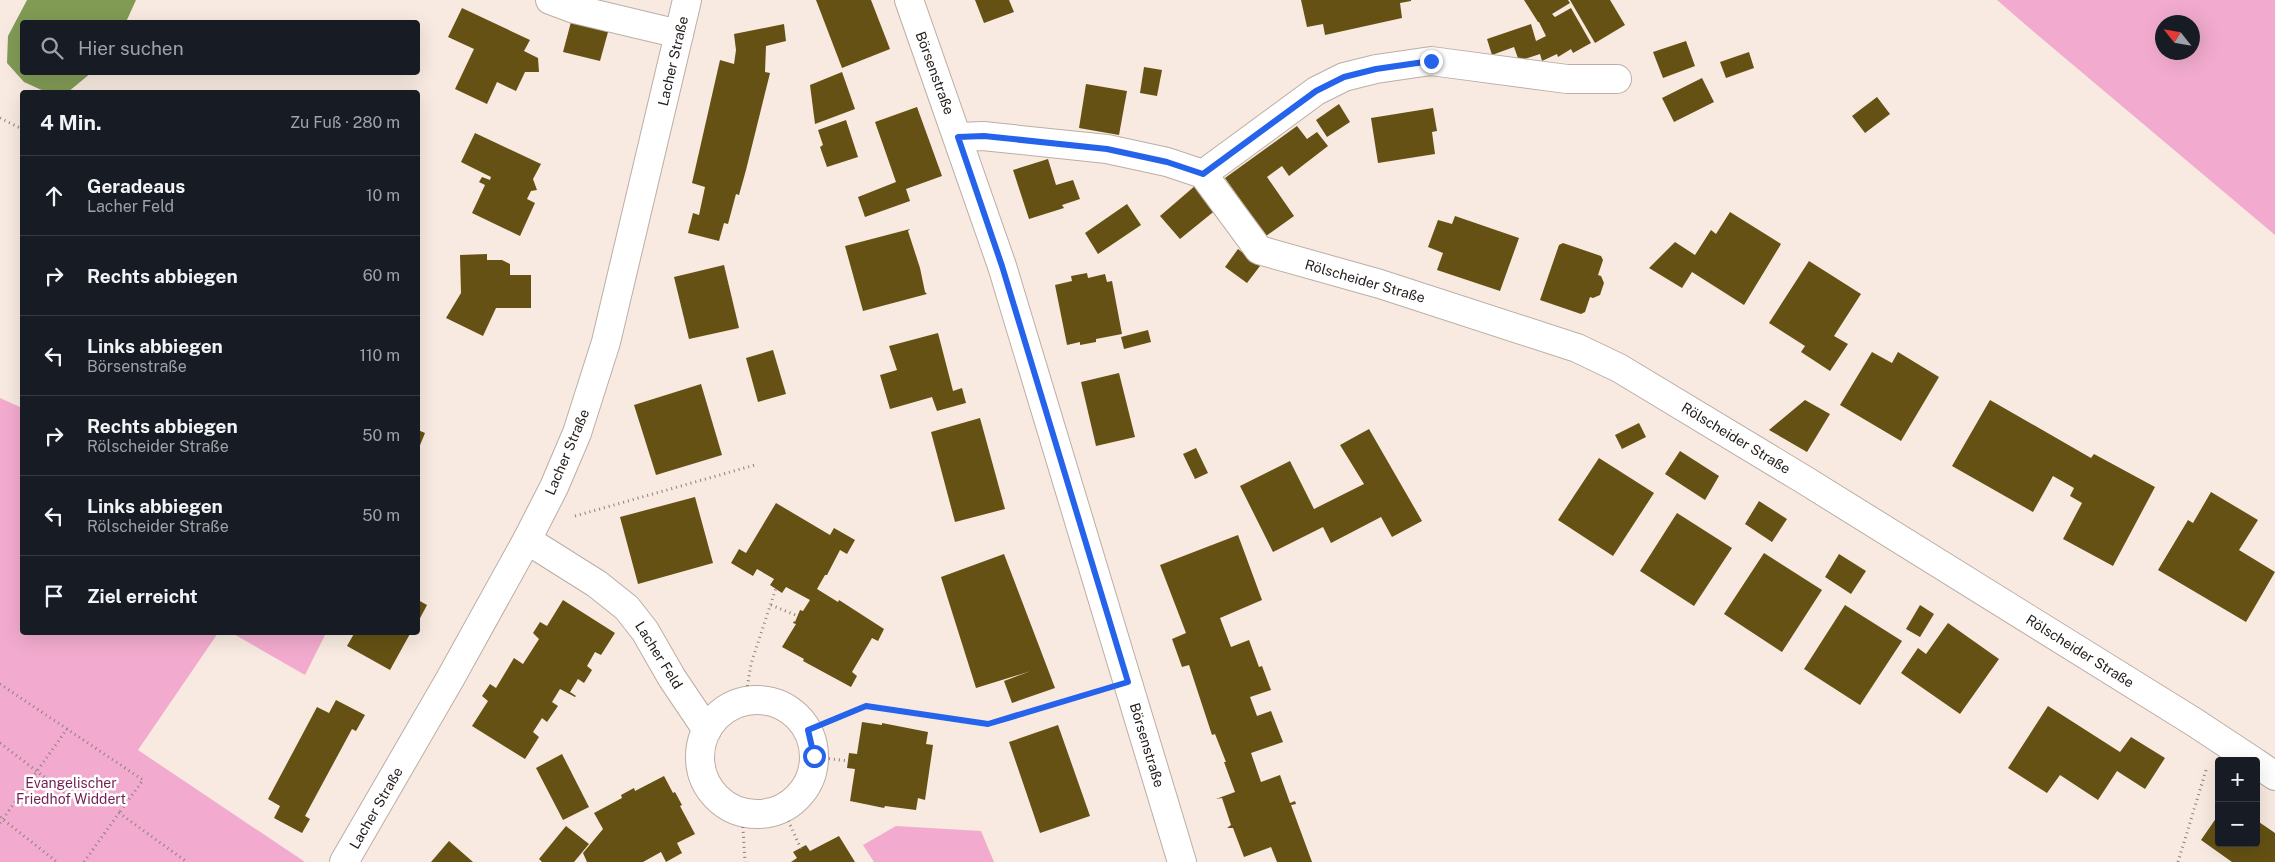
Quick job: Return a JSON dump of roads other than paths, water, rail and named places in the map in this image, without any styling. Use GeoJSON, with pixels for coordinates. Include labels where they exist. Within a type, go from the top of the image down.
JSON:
{"type":"FeatureCollection","features":[{"type":"Feature","properties":{"kind":"street"},"geometry":{"type":"LineString","coordinates":[[550,0],[574,9],[679,34]]}},
{"type":"Feature","properties":{"kind":"street","name":"Lacher Straße"},"geometry":{"type":"LineString","coordinates":[[344,862],[527,540],[577,433],[606,342],[687,0]]}},
{"type":"Feature","properties":{"kind":"street","name":"Börsenstraße"},"geometry":{"type":"LineString","coordinates":[[909,0],[1002,266],[1182,862]]}},
{"type":"Feature","properties":{"kind":"street"},"geometry":{"type":"LineString","coordinates":[[958,137],[984,136],[1107,149],[1167,162],[1203,174],[1316,91],[1344,77],[1376,69],[1431,61],[1567,79],[1617,79]]}},
{"type":"Feature","properties":{"kind":"street","name":"Rölscheider Straße"},"geometry":{"type":"LineString","coordinates":[[1203,174],[1259,250],[1380,284],[1496,320],[1577,348],[1619,368],[1804,479],[2217,736],[2247,757]]}},
{"type":"Feature","properties":{"kind":"street","name":"Lacher Feld"},"geometry":{"type":"LineString","coordinates":[[527,540],[597,584],[627,608],[645,631],[672,678],[707,730]]}},
{"type":"Feature","properties":{"kind":"street"},"geometry":{"type":"LineString","coordinates":[[768,700],[783,706],[796,715],[808,730],[814,757],[807,784],[798,796],[782,807],[770,812],[753,814],[742,812],[721,801],[710,789],[702,773],[700,756],[703,739],[707,730],[723,711],[745,701],[768,700]]}},
{"type":"Feature","properties":{"kind":"street"},"geometry":{"type":"LineString","coordinates":[[2260,766],[2275,776]]}},
{"type":"Feature","properties":{"kind":"park label","name":"Evangelischer Friedhof Widdert"},"geometry":{"type":"Point","coordinates":[71,792]}}]}
